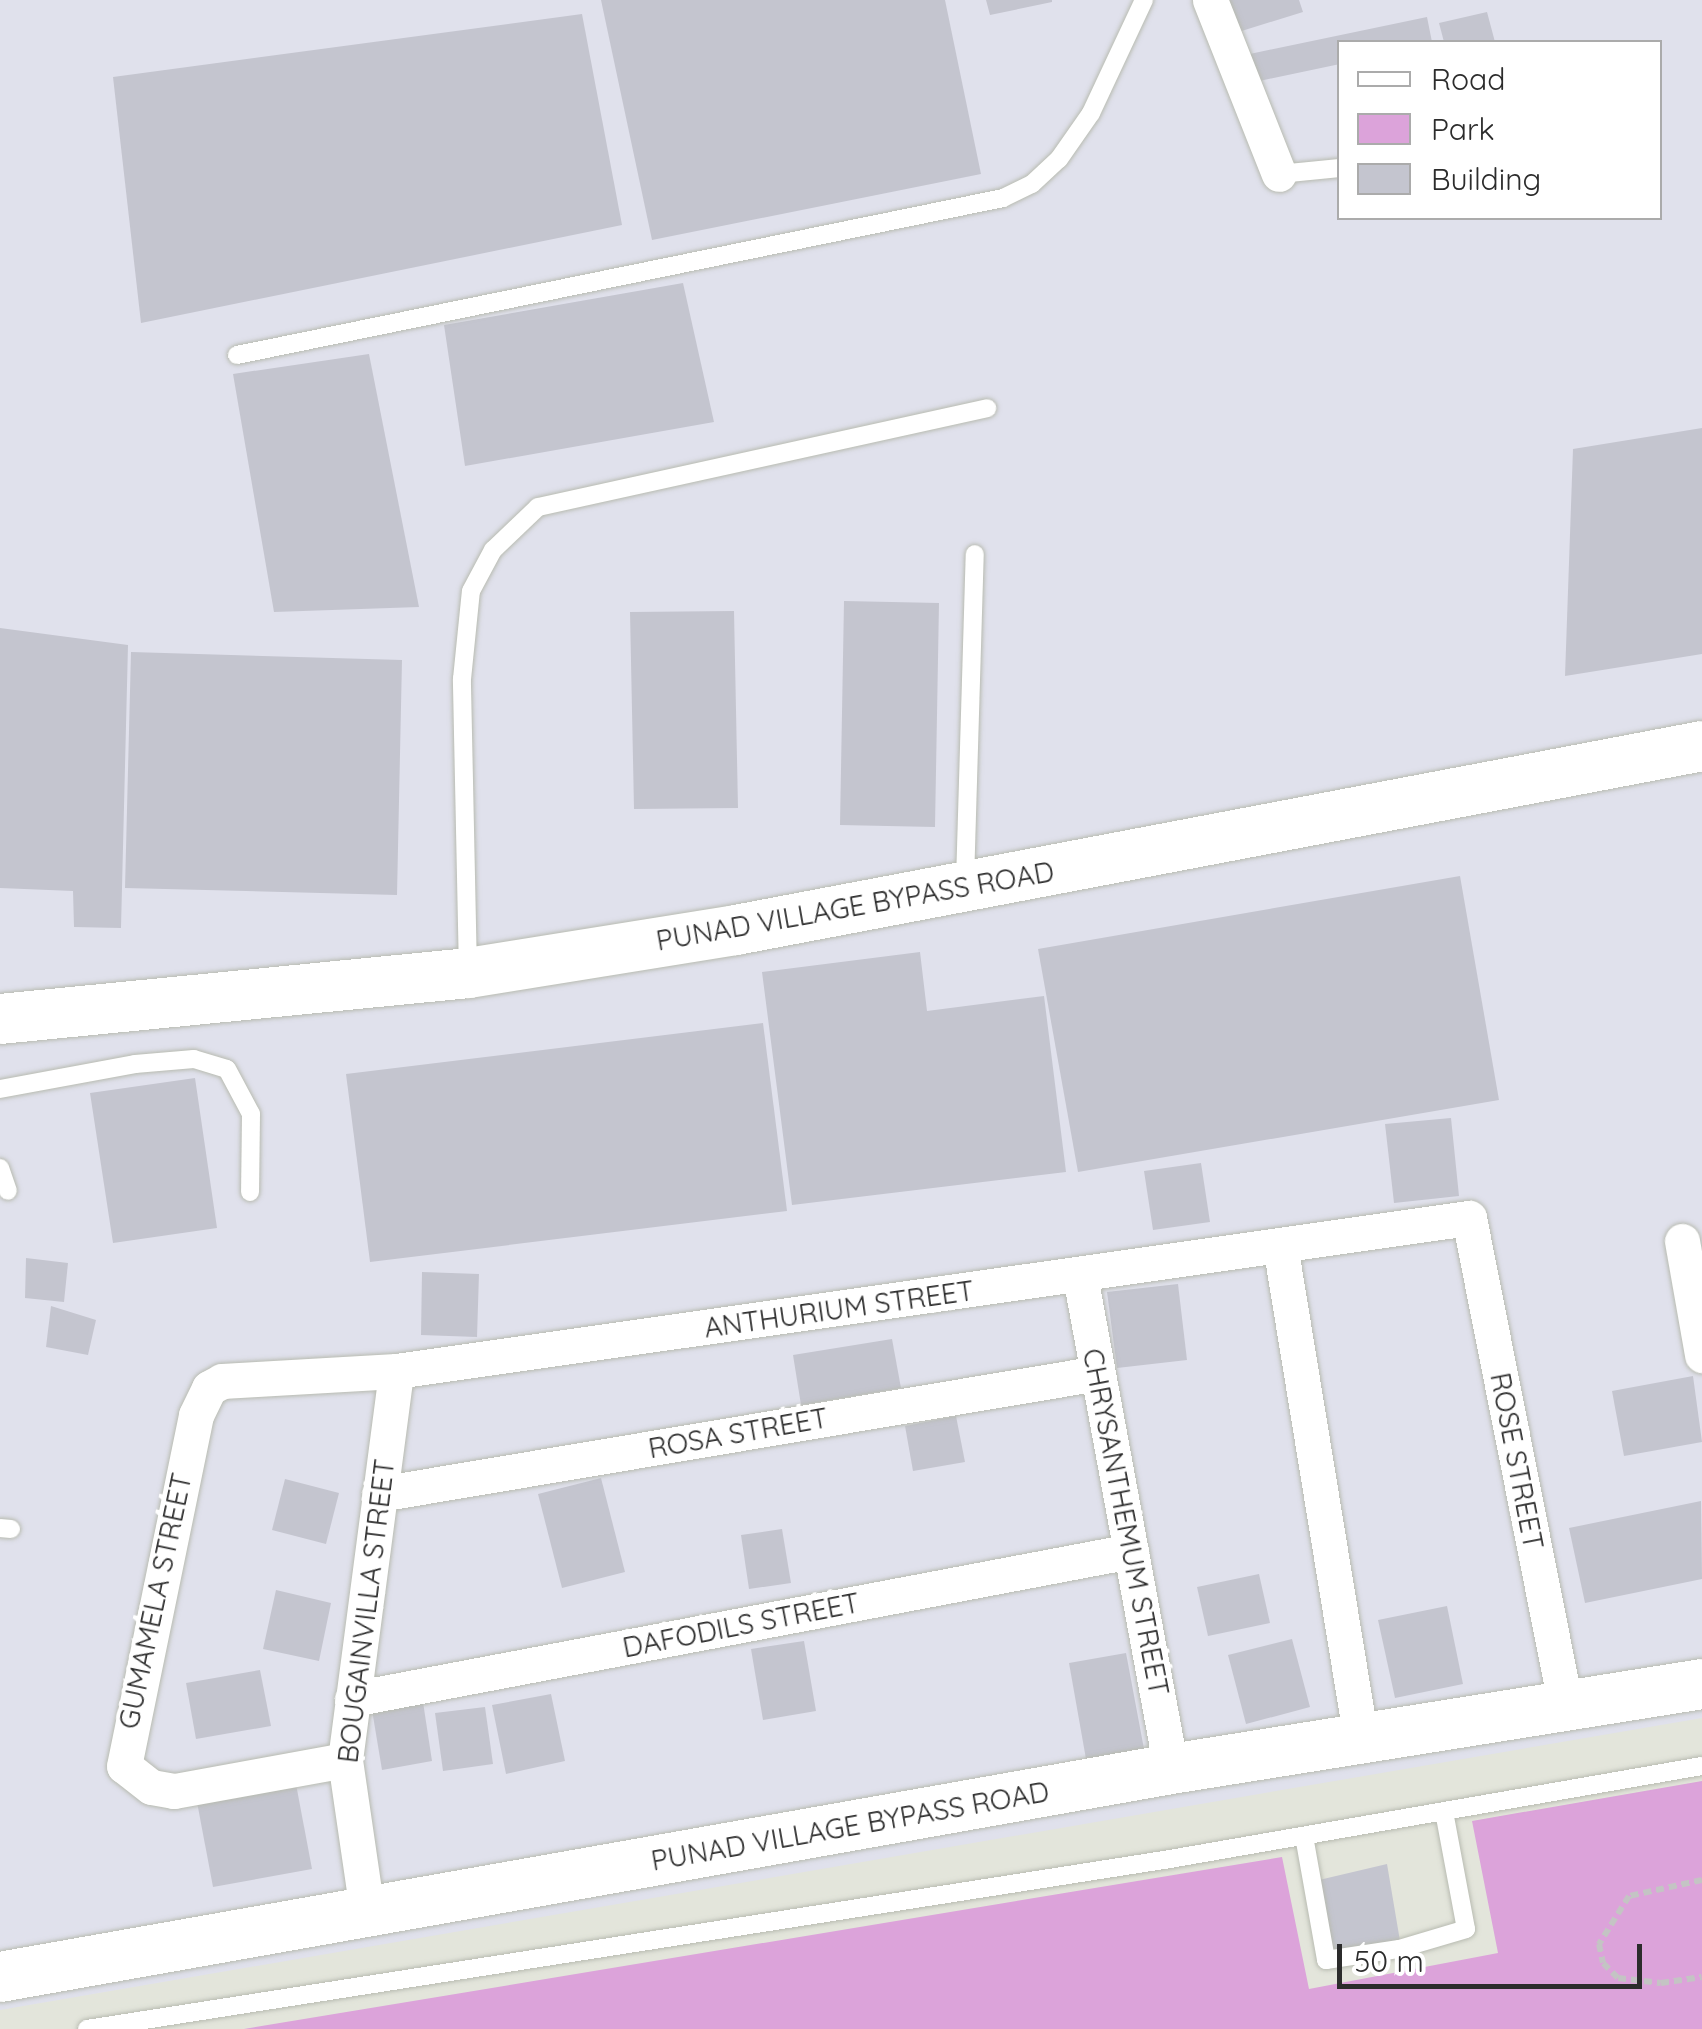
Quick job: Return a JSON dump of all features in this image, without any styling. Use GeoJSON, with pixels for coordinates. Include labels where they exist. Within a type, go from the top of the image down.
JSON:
{"type":"FeatureCollection","features":[{"type":"Feature","properties":{"kind":"main road","name":"PUNAD VILLAGE BYPASS ROAD"},"geometry":{"type":"LineString","coordinates":[[0,1019],[468,972],[965,888],[1702,746]]}},
{"type":"Feature","properties":{"kind":"main road","name":"PUNAD VILLAGE BYPASS ROAD"},"geometry":{"type":"LineString","coordinates":[[0,1976],[1172,1769],[1702,1684]]}},
{"type":"Feature","properties":{"kind":"street"},"geometry":{"type":"LineString","coordinates":[[1210,0],[1280,174]]}},
{"type":"Feature","properties":{"kind":"street","name":"ANTHURIUM STREET"},"geometry":{"type":"LineString","coordinates":[[209,1388],[238,1379],[396,1371],[1469,1218]]}},
{"type":"Feature","properties":{"kind":"street","name":"ROSE STREET"},"geometry":{"type":"LineString","coordinates":[[1469,1218],[1565,1705]]}},
{"type":"Feature","properties":{"kind":"street"},"geometry":{"type":"LineString","coordinates":[[1682,1242],[1702,1355]]}},
{"type":"Feature","properties":{"kind":"street"},"geometry":{"type":"LineString","coordinates":[[1280,1245],[1360,1738]]}},
{"type":"Feature","properties":{"kind":"street","name":"CHRYSANTHEMUM STREET"},"geometry":{"type":"LineString","coordinates":[[1080,1276],[1172,1769]]}},
{"type":"Feature","properties":{"kind":"street","name":"BOUGAINVILLA STREET"},"geometry":{"type":"LineString","coordinates":[[367,1912],[344,1760],[396,1371]]}},
{"type":"Feature","properties":{"kind":"street","name":"ROSA STREET"},"geometry":{"type":"LineString","coordinates":[[379,1494],[1098,1373]]}},
{"type":"Feature","properties":{"kind":"street","name":"GUMAMELA STREET"},"geometry":{"type":"LineString","coordinates":[[209,1388],[192,1434],[124,1766],[152,1788],[174,1791],[344,1760]]}},
{"type":"Feature","properties":{"kind":"street","name":"DAFODILS STREET"},"geometry":{"type":"LineString","coordinates":[[352,1700],[1131,1552]]}},
{"type":"Feature","properties":{"kind":"lane"},"geometry":{"type":"LineString","coordinates":[[237,355],[1003,198],[1032,184],[1059,159],[1090,113],[1144,0]]}},
{"type":"Feature","properties":{"kind":"lane"},"geometry":{"type":"LineString","coordinates":[[1280,174],[1337,168]]}},
{"type":"Feature","properties":{"kind":"lane"},"geometry":{"type":"LineString","coordinates":[[468,972],[462,680],[470,591],[494,550],[538,507],[987,408]]}},
{"type":"Feature","properties":{"kind":"lane"},"geometry":{"type":"LineString","coordinates":[[965,888],[975,554]]}},
{"type":"Feature","properties":{"kind":"lane"},"geometry":{"type":"LineString","coordinates":[[0,1089],[150,1062],[194,1059],[227,1069],[251,1114],[250,1192]]}},
{"type":"Feature","properties":{"kind":"lane"},"geometry":{"type":"LineString","coordinates":[[0,1168],[8,1191]]}},
{"type":"Feature","properties":{"kind":"lane"},"geometry":{"type":"LineString","coordinates":[[87,2029],[1304,1836],[1702,1766]]}},
{"type":"Feature","properties":{"kind":"lane"},"geometry":{"type":"LineString","coordinates":[[1304,1836],[1326,1960],[1399,1948],[1466,1929],[1444,1811]]}},
{"type":"Feature","properties":{"kind":"path"},"geometry":{"type":"LineString","coordinates":[[1702,1880],[1659,1884],[1629,1896],[1599,1944],[1603,1963],[1618,1978],[1661,1983],[1702,1977]]}},
{"type":"Feature","properties":{"kind":"shaded area"},"geometry":{"type":"Polygon","coordinates":[[[1702,1718],[1702,2029],[0,2029],[0,2010],[1702,1718]]]}},
{"type":"Feature","properties":{"kind":"green space"},"geometry":{"type":"Polygon","coordinates":[[[1702,1781],[1702,2029],[244,2029],[1282,1857],[1309,1989],[1498,1953],[1472,1821],[1702,1781]]]}},
{"type":"Feature","properties":{"kind":"building"},"geometry":{"type":"Polygon","coordinates":[[[601,0],[945,0],[981,174],[652,240],[601,0]]]}},
{"type":"Feature","properties":{"kind":"building"},"geometry":{"type":"Polygon","coordinates":[[[986,0],[1052,0],[1052,2],[990,15],[986,0]]]}},
{"type":"Feature","properties":{"kind":"building"},"geometry":{"type":"Polygon","coordinates":[[[1221,0],[1299,0],[1303,12],[1232,34],[1221,0]]]}},
{"type":"Feature","properties":{"kind":"building"},"geometry":{"type":"Polygon","coordinates":[[[1487,12],[1494,40],[1443,40],[1439,23],[1487,12]]]}},
{"type":"Feature","properties":{"kind":"building"},"geometry":{"type":"Polygon","coordinates":[[[582,14],[622,225],[141,323],[113,77],[582,14]]]}},
{"type":"Feature","properties":{"kind":"building"},"geometry":{"type":"Polygon","coordinates":[[[1427,17],[1432,40],[1337,40],[1337,65],[1250,83],[1245,55],[1427,17]]]}},
{"type":"Feature","properties":{"kind":"building"},"geometry":{"type":"Polygon","coordinates":[[[683,283],[714,422],[465,466],[444,325],[683,283]]]}},
{"type":"Feature","properties":{"kind":"building"},"geometry":{"type":"Polygon","coordinates":[[[369,354],[419,607],[274,612],[233,374],[369,354]]]}},
{"type":"Feature","properties":{"kind":"building"},"geometry":{"type":"Polygon","coordinates":[[[1702,428],[1702,654],[1565,676],[1573,449],[1702,428]]]}},
{"type":"Feature","properties":{"kind":"building"},"geometry":{"type":"Polygon","coordinates":[[[844,601],[939,603],[935,827],[840,825],[844,601]]]}},
{"type":"Feature","properties":{"kind":"building"},"geometry":{"type":"Polygon","coordinates":[[[734,611],[738,808],[634,809],[630,612],[734,611]]]}},
{"type":"Feature","properties":{"kind":"building"},"geometry":{"type":"Polygon","coordinates":[[[0,628],[128,645],[121,928],[74,927],[73,891],[0,888],[0,628]]]}},
{"type":"Feature","properties":{"kind":"building"},"geometry":{"type":"Polygon","coordinates":[[[131,652],[402,660],[397,895],[125,888],[131,652]]]}},
{"type":"Feature","properties":{"kind":"building"},"geometry":{"type":"Polygon","coordinates":[[[1460,876],[1499,1100],[1078,1172],[1038,949],[1460,876]]]}},
{"type":"Feature","properties":{"kind":"building"},"geometry":{"type":"Polygon","coordinates":[[[920,952],[927,1011],[1044,996],[1066,1172],[792,1205],[762,972],[920,952]]]}},
{"type":"Feature","properties":{"kind":"building"},"geometry":{"type":"Polygon","coordinates":[[[763,1023],[787,1211],[370,1262],[346,1074],[763,1023]]]}},
{"type":"Feature","properties":{"kind":"building"},"geometry":{"type":"Polygon","coordinates":[[[195,1078],[217,1228],[113,1243],[90,1093],[195,1078]]]}},
{"type":"Feature","properties":{"kind":"building"},"geometry":{"type":"Polygon","coordinates":[[[1451,1118],[1459,1196],[1394,1203],[1385,1124],[1451,1118]]]}},
{"type":"Feature","properties":{"kind":"building"},"geometry":{"type":"Polygon","coordinates":[[[1201,1163],[1210,1222],[1153,1230],[1144,1171],[1201,1163]]]}},
{"type":"Feature","properties":{"kind":"building"},"geometry":{"type":"Polygon","coordinates":[[[26,1258],[68,1263],[64,1302],[25,1298],[26,1258]]]}},
{"type":"Feature","properties":{"kind":"building"},"geometry":{"type":"Polygon","coordinates":[[[422,1272],[479,1274],[477,1337],[421,1335],[422,1272]]]}},
{"type":"Feature","properties":{"kind":"building"},"geometry":{"type":"Polygon","coordinates":[[[1178,1284],[1187,1360],[1117,1368],[1107,1292],[1178,1284]]]}},
{"type":"Feature","properties":{"kind":"building"},"geometry":{"type":"Polygon","coordinates":[[[51,1306],[96,1320],[88,1355],[46,1347],[51,1306]]]}},
{"type":"Feature","properties":{"kind":"building"},"geometry":{"type":"Polygon","coordinates":[[[892,1339],[901,1388],[801,1405],[793,1355],[892,1339]]]}},
{"type":"Feature","properties":{"kind":"building"},"geometry":{"type":"Polygon","coordinates":[[[1693,1376],[1702,1442],[1624,1456],[1612,1391],[1693,1376]]]}},
{"type":"Feature","properties":{"kind":"building"},"geometry":{"type":"Polygon","coordinates":[[[956,1416],[965,1462],[913,1471],[905,1426],[956,1416]]]}},
{"type":"Feature","properties":{"kind":"building"},"geometry":{"type":"Polygon","coordinates":[[[601,1478],[625,1572],[562,1588],[538,1494],[601,1478]]]}},
{"type":"Feature","properties":{"kind":"building"},"geometry":{"type":"Polygon","coordinates":[[[285,1479],[339,1493],[326,1544],[272,1530],[285,1479]]]}},
{"type":"Feature","properties":{"kind":"building"},"geometry":{"type":"Polygon","coordinates":[[[1701,1501],[1702,1579],[1585,1603],[1569,1528],[1701,1501]]]}},
{"type":"Feature","properties":{"kind":"building"},"geometry":{"type":"Polygon","coordinates":[[[782,1529],[791,1583],[749,1589],[741,1535],[782,1529]]]}},
{"type":"Feature","properties":{"kind":"building"},"geometry":{"type":"Polygon","coordinates":[[[1259,1574],[1270,1623],[1208,1636],[1197,1587],[1259,1574]]]}},
{"type":"Feature","properties":{"kind":"building"},"geometry":{"type":"Polygon","coordinates":[[[276,1590],[331,1603],[319,1661],[263,1649],[276,1590]]]}},
{"type":"Feature","properties":{"kind":"building"},"geometry":{"type":"Polygon","coordinates":[[[1447,1606],[1463,1684],[1395,1698],[1378,1620],[1447,1606]]]}},
{"type":"Feature","properties":{"kind":"building"},"geometry":{"type":"Polygon","coordinates":[[[1292,1639],[1310,1707],[1246,1724],[1228,1655],[1292,1639]]]}},
{"type":"Feature","properties":{"kind":"building"},"geometry":{"type":"Polygon","coordinates":[[[804,1641],[816,1711],[763,1720],[751,1649],[804,1641]]]}},
{"type":"Feature","properties":{"kind":"building"},"geometry":{"type":"Polygon","coordinates":[[[1126,1653],[1144,1749],[1086,1759],[1069,1663],[1126,1653]]]}},
{"type":"Feature","properties":{"kind":"building"},"geometry":{"type":"Polygon","coordinates":[[[260,1670],[271,1726],[196,1739],[186,1683],[260,1670]]]}},
{"type":"Feature","properties":{"kind":"building"},"geometry":{"type":"Polygon","coordinates":[[[551,1694],[565,1761],[506,1774],[492,1705],[551,1694]]]}},
{"type":"Feature","properties":{"kind":"building"},"geometry":{"type":"Polygon","coordinates":[[[423,1702],[432,1761],[382,1770],[372,1710],[423,1702]]]}},
{"type":"Feature","properties":{"kind":"building"},"geometry":{"type":"Polygon","coordinates":[[[485,1707],[493,1764],[443,1771],[435,1713],[485,1707]]]}},
{"type":"Feature","properties":{"kind":"building"},"geometry":{"type":"Polygon","coordinates":[[[296,1784],[312,1869],[213,1887],[197,1802],[296,1784]]]}},
{"type":"Feature","properties":{"kind":"building"},"geometry":{"type":"Polygon","coordinates":[[[1387,1864],[1400,1941],[1333,1954],[1319,1880],[1387,1864]]]}}]}
